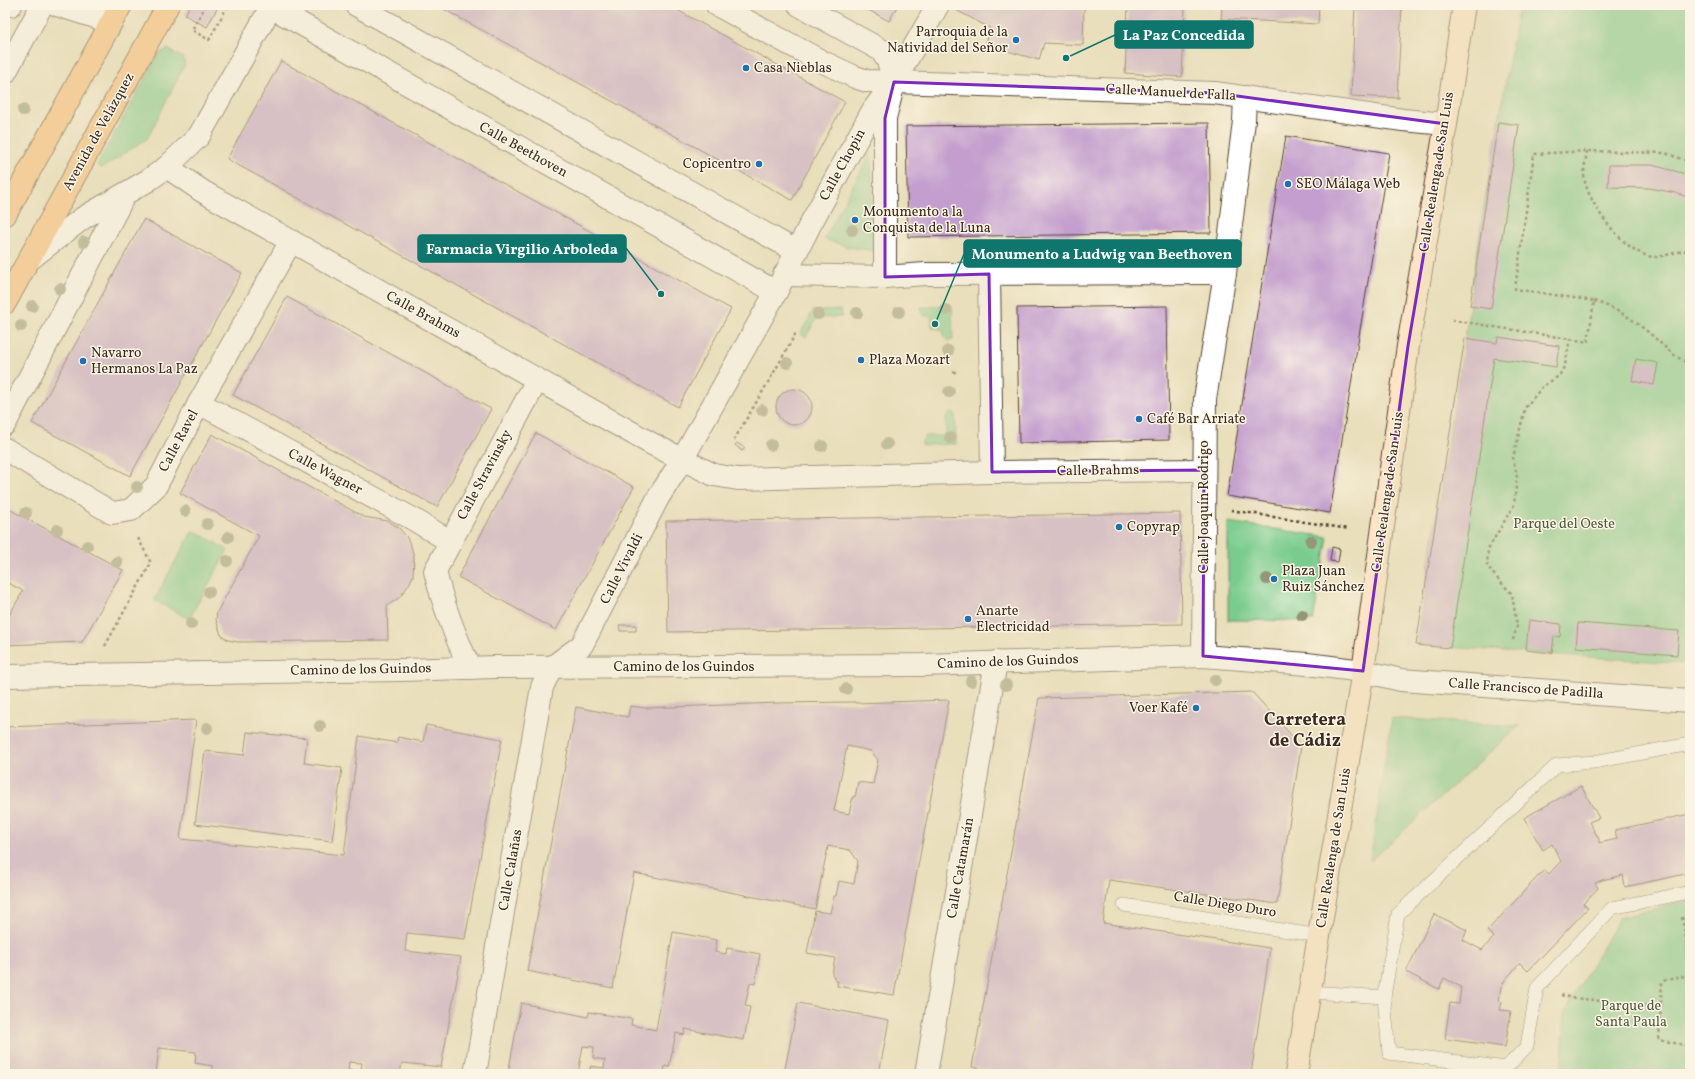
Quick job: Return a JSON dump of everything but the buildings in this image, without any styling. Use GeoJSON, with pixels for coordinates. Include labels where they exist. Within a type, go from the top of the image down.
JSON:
{"type":"FeatureCollection","features":[{"type":"Feature","properties":{"kind":"main road","name":"Avenida de Velázquez"},"geometry":{"type":"LineString","coordinates":[[5,303],[168,5]]}},
{"type":"Feature","properties":{"kind":"main road"},"geometry":{"type":"LineString","coordinates":[[5,215],[116,14]]}},
{"type":"Feature","properties":{"kind":"street"},"geometry":{"type":"LineString","coordinates":[[5,5],[11,5]]}},
{"type":"Feature","properties":{"kind":"street"},"geometry":{"type":"LineString","coordinates":[[5,73],[42,5]]}},
{"type":"Feature","properties":{"kind":"street"},"geometry":{"type":"LineString","coordinates":[[58,5],[116,14]]}},
{"type":"Feature","properties":{"kind":"street"},"geometry":{"type":"LineString","coordinates":[[356,5],[796,251],[780,284],[682,460],[714,475],[738,479],[992,472],[988,274]]}},
{"type":"Feature","properties":{"kind":"street","name":"Calle Manuel de Falla"},"geometry":{"type":"LineString","coordinates":[[717,5],[821,61],[867,81],[1215,93],[1403,120],[1446,124]]}},
{"type":"Feature","properties":{"kind":"street"},"geometry":{"type":"LineString","coordinates":[[799,5],[881,50],[888,61],[894,82]]}},
{"type":"Feature","properties":{"kind":"street","name":"Calle Chopin"},"geometry":{"type":"LineString","coordinates":[[796,251],[873,110],[894,82],[938,5]]}},
{"type":"Feature","properties":{"kind":"street","name":"Calle Realenga de San Luis"},"geometry":{"type":"LineString","coordinates":[[1298,1074],[1363,671],[1408,346],[1446,124],[1464,5]]}},
{"type":"Feature","properties":{"kind":"street","name":"Avenida de Velázquez"},"geometry":{"type":"LineString","coordinates":[[30,259],[82,218],[124,196],[167,167],[199,136],[271,6]]}},
{"type":"Feature","properties":{"kind":"street","name":"Calle Beethoven"},"geometry":{"type":"LineString","coordinates":[[271,6],[780,284]]}},
{"type":"Feature","properties":{"kind":"street","name":"Calle Chopin"},"geometry":{"type":"LineString","coordinates":[[885,277],[885,118],[894,82]]}},
{"type":"Feature","properties":{"kind":"street","name":"Calle Joaquín Rodrigo"},"geometry":{"type":"LineString","coordinates":[[1203,656],[1205,399],[1225,273],[1244,121],[1245,97]]}},
{"type":"Feature","properties":{"kind":"street","name":"Calle Brahms"},"geometry":{"type":"LineString","coordinates":[[167,167],[202,191],[682,460]]}},
{"type":"Feature","properties":{"kind":"street","name":"Avenida de Velázquez"},"geometry":{"type":"LineString","coordinates":[[5,424],[124,196]]}},
{"type":"Feature","properties":{"kind":"street","name":"Calle Ravel"},"geometry":{"type":"LineString","coordinates":[[5,449],[112,513],[131,510],[156,486],[199,403],[291,241]]}},
{"type":"Feature","properties":{"kind":"street"},"geometry":{"type":"LineString","coordinates":[[780,284],[925,274],[1225,273]]}},
{"type":"Feature","properties":{"kind":"street","name":"Calle Stravinsky"},"geometry":{"type":"LineString","coordinates":[[470,668],[458,642],[441,597],[434,571],[537,380]]}},
{"type":"Feature","properties":{"kind":"street","name":"Calle Wagner"},"geometry":{"type":"LineString","coordinates":[[199,403],[413,519],[451,542]]}},
{"type":"Feature","properties":{"kind":"street","name":"Calle Vivaldi"},"geometry":{"type":"LineString","coordinates":[[551,668],[582,645],[658,498],[682,460]]}},
{"type":"Feature","properties":{"kind":"street","name":"Calle Brahms"},"geometry":{"type":"LineString","coordinates":[[992,472],[1204,470]]}},
{"type":"Feature","properties":{"kind":"street","name":"Camino de los Guindos"},"geometry":{"type":"LineString","coordinates":[[5,676],[470,668],[922,665],[1203,656],[1307,664],[1363,671]]}},
{"type":"Feature","properties":{"kind":"street","name":"Calle Catamarán"},"geometry":{"type":"LineString","coordinates":[[926,1074],[996,662]]}},
{"type":"Feature","properties":{"kind":"street","name":"Calle Calañas"},"geometry":{"type":"LineString","coordinates":[[475,1074],[542,687],[551,668]]}},
{"type":"Feature","properties":{"kind":"street","name":"Calle Francisco de Padilla"},"geometry":{"type":"LineString","coordinates":[[1363,671],[1401,680],[1690,702]]}},
{"type":"Feature","properties":{"kind":"lane"},"geometry":{"type":"LineString","coordinates":[[1684,893],[1612,908],[1537,988],[1527,1046],[1506,1068],[1389,1053],[1384,997],[1398,914],[1557,765],[1594,762],[1690,744]]}},
{"type":"Feature","properties":{"kind":"lane","name":"Calle Diego Duro"},"geometry":{"type":"LineString","coordinates":[[1124,905],[1320,936]]}},
{"type":"Feature","properties":{"kind":"lane"},"geometry":{"type":"LineString","coordinates":[[1311,992],[1384,997]]}},
{"type":"Feature","properties":{"kind":"path"},"geometry":{"type":"LineString","coordinates":[[206,5],[192,30],[208,40],[228,5]]}},
{"type":"Feature","properties":{"kind":"path"},"geometry":{"type":"LineString","coordinates":[[1587,150],[1584,176],[1594,204],[1602,217],[1629,247],[1654,257],[1678,251],[1690,250]]}},
{"type":"Feature","properties":{"kind":"path"},"geometry":{"type":"LineString","coordinates":[[1690,162],[1665,153],[1587,150],[1534,154],[1515,289],[1594,300],[1617,309],[1643,328],[1678,359],[1690,364]]}},
{"type":"Feature","properties":{"kind":"path"},"geometry":{"type":"LineString","coordinates":[[1452,320],[1588,342],[1594,300]]}},
{"type":"Feature","properties":{"kind":"path"},"geometry":{"type":"LineString","coordinates":[[734,440],[796,333]]}},
{"type":"Feature","properties":{"kind":"path"},"geometry":{"type":"LineString","coordinates":[[1513,640],[1517,626],[1512,594],[1494,576],[1487,564],[1488,549],[1514,505],[1517,477],[1513,458],[1524,408],[1543,386],[1559,376],[1566,365],[1570,339]]}},
{"type":"Feature","properties":{"kind":"path"},"geometry":{"type":"LineString","coordinates":[[953,372],[959,372]]}},
{"type":"Feature","properties":{"kind":"path"},"geometry":{"type":"LineString","coordinates":[[1229,509],[1349,529]]}},
{"type":"Feature","properties":{"kind":"path"},"geometry":{"type":"LineString","coordinates":[[105,646],[151,563],[138,538]]}},
{"type":"Feature","properties":{"kind":"path"},"geometry":{"type":"LineString","coordinates":[[1684,893],[1679,903],[1690,960]]}},
{"type":"Feature","properties":{"kind":"path"},"geometry":{"type":"LineString","coordinates":[[1690,975],[1662,981],[1659,1040],[1690,1046]]}},
{"type":"Feature","properties":{"kind":"path"},"geometry":{"type":"LineString","coordinates":[[1537,988],[1573,998],[1661,1007]]}},
{"type":"Feature","properties":{"kind":"highlighted area"},"geometry":{"type":"Polygon","coordinates":[[[894,82],[1215,93],[1446,124],[1408,346],[1363,671],[1203,656],[1204,470],[992,472],[989,274],[885,277],[885,118],[894,82]]]}},
{"type":"Feature","properties":{"kind":"green space","name":"Parque del Oeste"},"geometry":{"type":"Polygon","coordinates":[[[1519,5],[1690,5],[1690,664],[1416,645],[1465,338],[1483,212],[1519,5]]]}},
{"type":"Feature","properties":{"kind":"green space"},"geometry":{"type":"Polygon","coordinates":[[[168,49],[183,58],[185,64],[147,139],[102,168],[97,165],[159,53],[168,49]]]}},
{"type":"Feature","properties":{"kind":"green space"},"geometry":{"type":"Polygon","coordinates":[[[871,152],[874,251],[848,247],[824,239],[871,152]]]}},
{"type":"Feature","properties":{"kind":"green space"},"geometry":{"type":"Polygon","coordinates":[[[952,306],[953,340],[948,341],[944,336],[943,330],[932,327],[931,316],[924,316],[921,312],[921,307],[952,306]]]}},
{"type":"Feature","properties":{"kind":"green space"},"geometry":{"type":"Polygon","coordinates":[[[841,310],[842,317],[817,318],[806,337],[800,334],[813,311],[841,310]]]}},
{"type":"Feature","properties":{"kind":"green space"},"geometry":{"type":"Polygon","coordinates":[[[950,413],[955,413],[956,444],[922,445],[922,441],[926,436],[942,436],[946,433],[946,417],[950,413]]]}},
{"type":"Feature","properties":{"kind":"green space","name":"Plaza Juan Ruiz Sánchez"},"geometry":{"type":"Polygon","coordinates":[[[1228,522],[1328,537],[1313,621],[1228,620],[1228,522]]]}},
{"type":"Feature","properties":{"kind":"green space"},"geometry":{"type":"Polygon","coordinates":[[[193,530],[228,550],[189,619],[154,600],[193,530]]]}},
{"type":"Feature","properties":{"kind":"green space"},"geometry":{"type":"Polygon","coordinates":[[[1392,718],[1519,726],[1370,861],[1392,718]]]}},
{"type":"Feature","properties":{"kind":"green space","name":"Parque de Santa Paula"},"geometry":{"type":"Polygon","coordinates":[[[1690,900],[1690,1074],[1561,1074],[1565,1013],[1619,918],[1690,900]]]}},
{"type":"Feature","properties":{"kind":"place","name":"Parroquia de la Natividad del Señor"},"geometry":{"type":"Point","coordinates":[1016,40]}},
{"type":"Feature","properties":{"kind":"place","name":"La Paz Concedida"},"geometry":{"type":"Point","coordinates":[1066,58]}},
{"type":"Feature","properties":{"kind":"place","name":"Casa Nieblas"},"geometry":{"type":"Point","coordinates":[746,68]}},
{"type":"Feature","properties":{"kind":"place","name":"Copicentro"},"geometry":{"type":"Point","coordinates":[759,164]}},
{"type":"Feature","properties":{"kind":"place","name":"SEO Málaga Web"},"geometry":{"type":"Point","coordinates":[1288,184]}},
{"type":"Feature","properties":{"kind":"place","name":"Monumento a la Conquista de la Luna"},"geometry":{"type":"Point","coordinates":[855,220]}},
{"type":"Feature","properties":{"kind":"place","name":"Farmacia Virgilio Arboleda"},"geometry":{"type":"Point","coordinates":[661,294]}},
{"type":"Feature","properties":{"kind":"place","name":"Monumento a Ludwig van Beethoven"},"geometry":{"type":"Point","coordinates":[935,324]}},
{"type":"Feature","properties":{"kind":"place","name":"Plaza Mozart"},"geometry":{"type":"Point","coordinates":[861,360]}},
{"type":"Feature","properties":{"kind":"place","name":"Navarro Hermanos La Paz"},"geometry":{"type":"Point","coordinates":[83,361]}},
{"type":"Feature","properties":{"kind":"place","name":"Café Bar Arriate"},"geometry":{"type":"Point","coordinates":[1139,419]}},
{"type":"Feature","properties":{"kind":"place","name":"Copyrap"},"geometry":{"type":"Point","coordinates":[1119,527]}},
{"type":"Feature","properties":{"kind":"place","name":"Plaza Juan Ruiz Sánchez"},"geometry":{"type":"Point","coordinates":[1274,579]}},
{"type":"Feature","properties":{"kind":"place","name":"Anarte Electricidad"},"geometry":{"type":"Point","coordinates":[968,619]}},
{"type":"Feature","properties":{"kind":"place","name":"Voer Kafé"},"geometry":{"type":"Point","coordinates":[1196,708]}},
{"type":"Feature","properties":{"kind":"district","name":"Carretera de Cádiz"},"geometry":{"type":"Point","coordinates":[1305,730]}}]}
